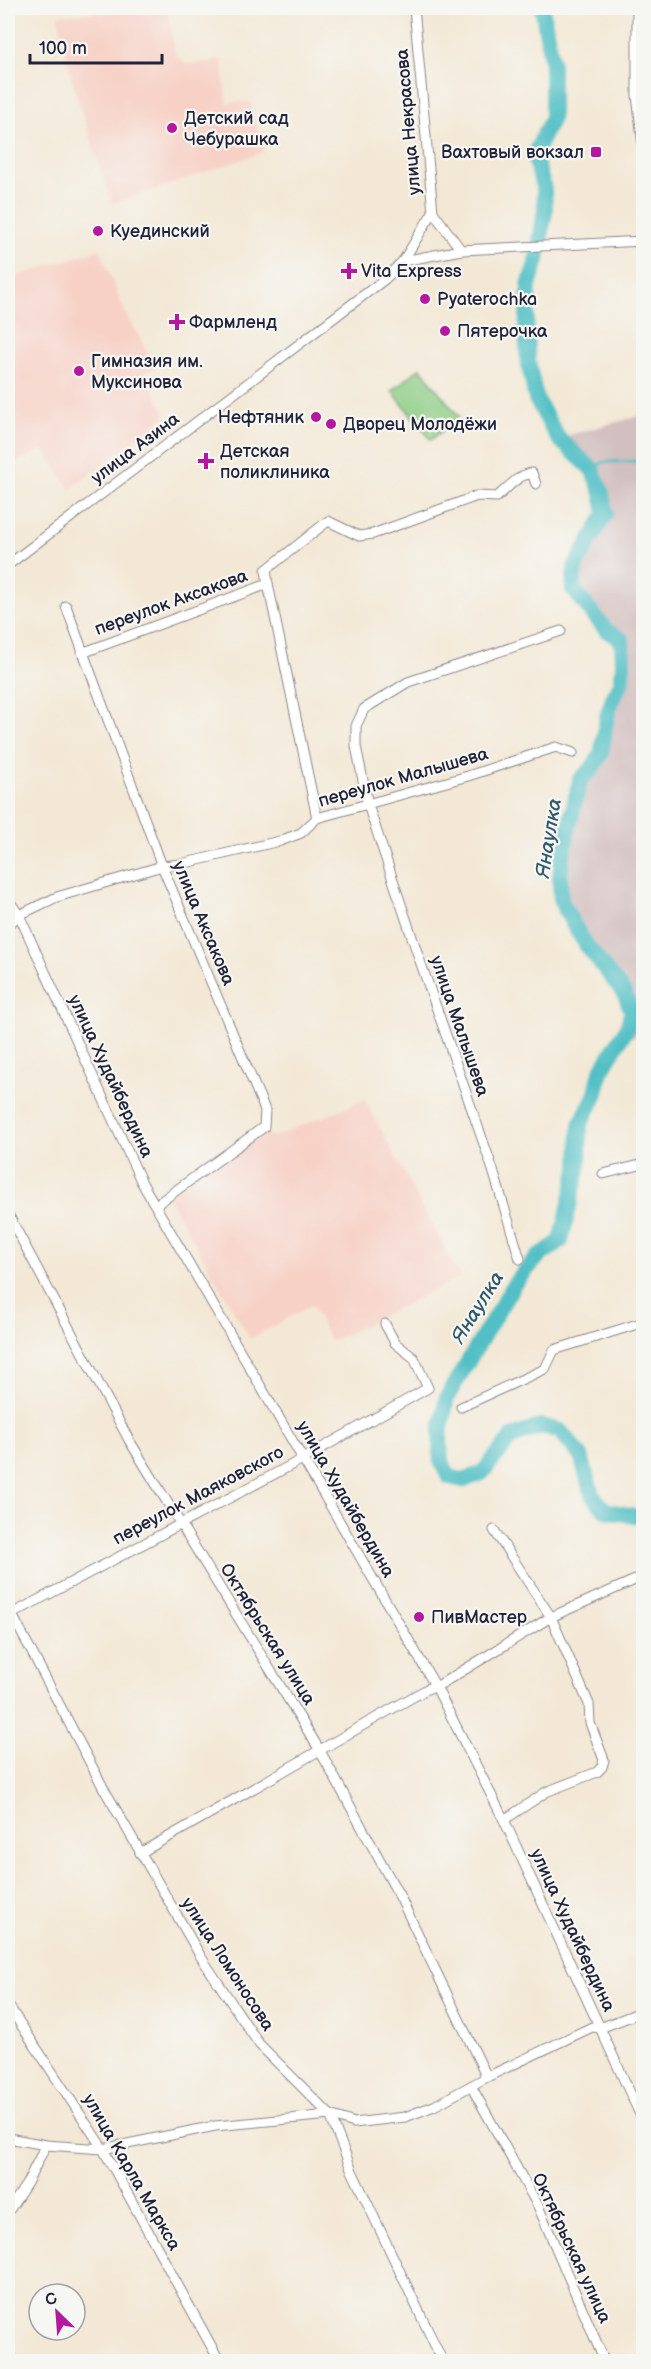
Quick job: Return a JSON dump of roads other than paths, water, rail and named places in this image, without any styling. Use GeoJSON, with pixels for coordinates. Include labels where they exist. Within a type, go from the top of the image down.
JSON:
{"type":"FeatureCollection","features":[{"type":"Feature","properties":{"kind":"street","name":"улица Некрасова"},"geometry":{"type":"LineString","coordinates":[[403,261],[433,212],[414,8]]}},
{"type":"Feature","properties":{"kind":"street"},"geometry":{"type":"LineString","coordinates":[[637,8],[638,95],[644,155]]}},
{"type":"Feature","properties":{"kind":"street"},"geometry":{"type":"LineString","coordinates":[[433,212],[461,250]]}},
{"type":"Feature","properties":{"kind":"street"},"geometry":{"type":"LineString","coordinates":[[403,261],[461,250],[644,241]]}},
{"type":"Feature","properties":{"kind":"street","name":"улица Азина"},"geometry":{"type":"LineString","coordinates":[[8,566],[376,286],[403,261]]}},
{"type":"Feature","properties":{"kind":"street","name":"переулок Аксакова"},"geometry":{"type":"LineString","coordinates":[[82,653],[268,584],[266,570],[328,521],[359,536],[374,534],[477,496],[497,497],[510,484],[526,474],[532,473],[537,484]]}},
{"type":"Feature","properties":{"kind":"street"},"geometry":{"type":"LineString","coordinates":[[268,584],[317,818]]}},
{"type":"Feature","properties":{"kind":"street","name":"улица Аксакова"},"geometry":{"type":"LineString","coordinates":[[66,606],[162,866],[265,1110],[264,1127],[156,1205]]}},
{"type":"Feature","properties":{"kind":"street","name":"улица Малышева"},"geometry":{"type":"LineString","coordinates":[[520,1259],[492,1167],[368,805],[356,746],[356,726],[364,709],[408,682],[561,631]]}},
{"type":"Feature","properties":{"kind":"street","name":"переулок Малышева"},"geometry":{"type":"LineString","coordinates":[[8,924],[19,915],[57,897],[162,866],[181,864],[280,841],[301,833],[317,818],[468,776],[556,747],[573,753]]}},
{"type":"Feature","properties":{"kind":"street","name":"улица Худайбердина"},"geometry":{"type":"LineString","coordinates":[[8,899],[19,915],[142,1183],[436,1687],[504,1820],[644,2123]]}},
{"type":"Feature","properties":{"kind":"street"},"geometry":{"type":"LineString","coordinates":[[603,1173],[644,1164]]}},
{"type":"Feature","properties":{"kind":"street","name":"Октябрьская улица"},"geometry":{"type":"LineString","coordinates":[[8,1214],[129,1440],[319,1749],[400,1897],[487,2077]]}},
{"type":"Feature","properties":{"kind":"street"},"geometry":{"type":"LineString","coordinates":[[461,1407],[546,1369],[554,1350],[644,1322]]}},
{"type":"Feature","properties":{"kind":"street","name":"переулок Маяковского"},"geometry":{"type":"LineString","coordinates":[[9,1612],[303,1458],[428,1388],[414,1358],[395,1343],[385,1324]]}},
{"type":"Feature","properties":{"kind":"street"},"geometry":{"type":"LineString","coordinates":[[494,1530],[551,1617],[589,1704],[590,1723],[604,1760],[597,1772],[546,1792],[504,1820]]}},
{"type":"Feature","properties":{"kind":"street"},"geometry":{"type":"LineString","coordinates":[[140,1853],[226,1806],[319,1749],[429,1688],[436,1687],[551,1617],[644,1576]]}},
{"type":"Feature","properties":{"kind":"street","name":"улица Ломоносова"},"geometry":{"type":"LineString","coordinates":[[9,1612],[140,1853],[201,1957],[259,2044],[330,2115],[352,2171],[443,2361]]}},
{"type":"Feature","properties":{"kind":"street","name":"улица Карла Маркса"},"geometry":{"type":"LineString","coordinates":[[8,2004],[103,2149],[220,2361]]}},
{"type":"Feature","properties":{"kind":"street"},"geometry":{"type":"LineString","coordinates":[[8,2139],[46,2145],[103,2149],[215,2126],[330,2115],[354,2122],[405,2116],[434,2106],[487,2077],[592,2027],[600,2028],[644,2011]]}},
{"type":"Feature","properties":{"kind":"street","name":"Октябрьская улица"},"geometry":{"type":"LineString","coordinates":[[471,2086],[538,2206],[605,2361]]}},
{"type":"Feature","properties":{"kind":"street"},"geometry":{"type":"LineString","coordinates":[[8,2212],[27,2183],[46,2145]]}},
{"type":"Feature","properties":{"kind":"waterway","name":"Янаулка"},"geometry":{"type":"LineString","coordinates":[[542,8],[552,64],[552,118],[534,155],[544,189],[545,210],[537,260],[529,285],[526,331],[528,361],[536,399],[558,438],[592,469],[601,490],[606,513],[575,567],[573,589],[606,630],[622,640],[623,665],[621,683],[607,717],[601,754],[591,770],[580,780],[562,857],[561,901],[587,946],[624,993],[632,1011],[627,1028],[601,1071],[595,1096],[580,1125],[579,1165],[561,1241],[538,1257],[514,1284],[447,1397],[440,1435],[441,1461],[449,1477],[463,1480],[482,1473],[512,1437],[542,1426],[560,1431],[581,1456],[592,1495],[605,1510],[644,1518]]}},
{"type":"Feature","properties":{"kind":"waterway"},"geometry":{"type":"LineString","coordinates":[[592,469],[604,462],[644,461]]}},
{"type":"Feature","properties":{"kind":"place","name":"Детский сад Чебурашка"},"geometry":{"type":"Point","coordinates":[172,128]}},
{"type":"Feature","properties":{"kind":"place","name":"Вахтовый вокзал"},"geometry":{"type":"Point","coordinates":[596,152]}},
{"type":"Feature","properties":{"kind":"place","name":"Куединский"},"geometry":{"type":"Point","coordinates":[98,231]}},
{"type":"Feature","properties":{"kind":"place","name":"Vita Express"},"geometry":{"type":"Point","coordinates":[349,271]}},
{"type":"Feature","properties":{"kind":"place","name":"Pyaterochka"},"geometry":{"type":"Point","coordinates":[425,299]}},
{"type":"Feature","properties":{"kind":"place","name":"Фармленд"},"geometry":{"type":"Point","coordinates":[177,322]}},
{"type":"Feature","properties":{"kind":"place","name":"Пятерочка"},"geometry":{"type":"Point","coordinates":[445,331]}},
{"type":"Feature","properties":{"kind":"place","name":"Гимназия им. Муксинова"},"geometry":{"type":"Point","coordinates":[79,371]}},
{"type":"Feature","properties":{"kind":"place","name":"Нефтяник"},"geometry":{"type":"Point","coordinates":[316,417]}},
{"type":"Feature","properties":{"kind":"place","name":"Дворец Молодёжи"},"geometry":{"type":"Point","coordinates":[331,424]}},
{"type":"Feature","properties":{"kind":"place","name":"Детская поликлиника"},"geometry":{"type":"Point","coordinates":[206,461]}},
{"type":"Feature","properties":{"kind":"place","name":"ПивМастер"},"geometry":{"type":"Point","coordinates":[419,1617]}}]}
